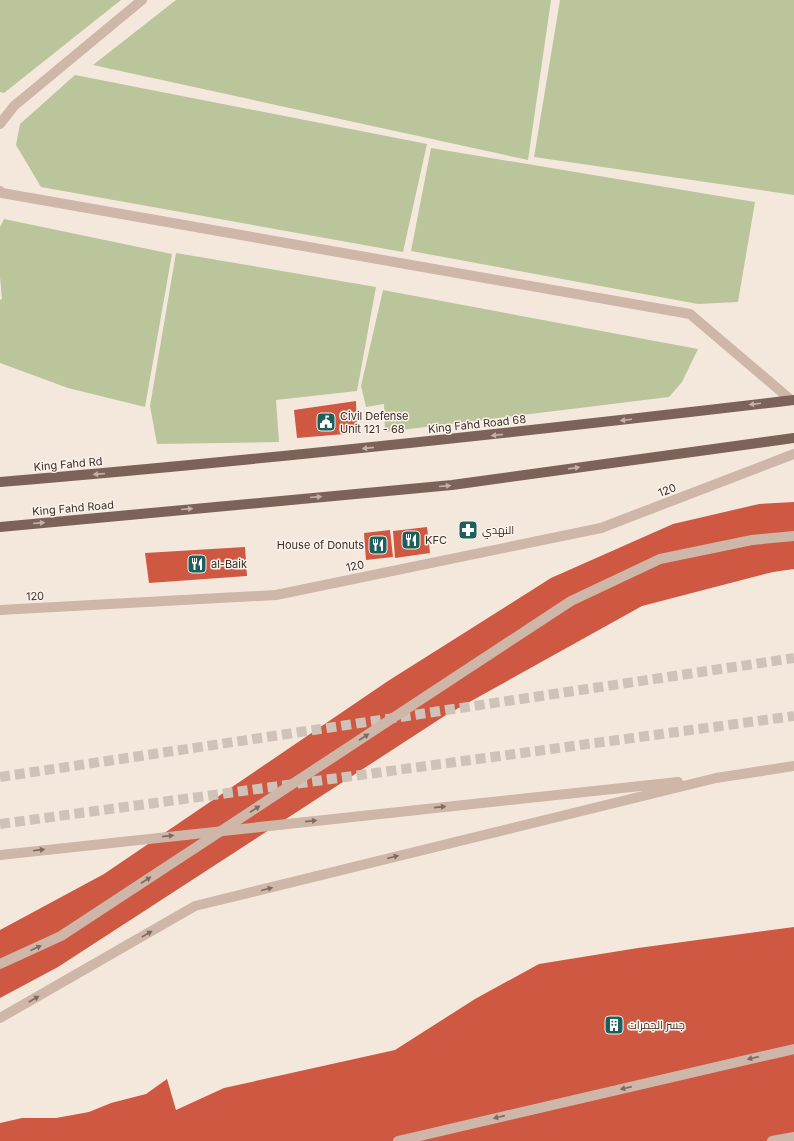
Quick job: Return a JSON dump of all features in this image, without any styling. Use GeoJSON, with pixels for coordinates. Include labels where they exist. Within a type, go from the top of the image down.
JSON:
{"type":"FeatureCollection","features":[{"type":"Feature","properties":{"kind":"main road","name":"King Fahd Road 68"},"geometry":{"type":"LineString","coordinates":[[138,470],[519,432],[792,400]]}},
{"type":"Feature","properties":{"kind":"main road","name":"King Fahd Road"},"geometry":{"type":"LineString","coordinates":[[0,527],[452,485],[794,438]]}},
{"type":"Feature","properties":{"kind":"main road","name":"King Fahd Rd"},"geometry":{"type":"LineString","coordinates":[[0,482],[138,470]]}},
{"type":"Feature","properties":{"kind":"street"},"geometry":{"type":"LineString","coordinates":[[0,124],[14,106],[142,0]]}},
{"type":"Feature","properties":{"kind":"street"},"geometry":{"type":"LineString","coordinates":[[0,191],[2,193],[690,314],[792,400]]}},
{"type":"Feature","properties":{"kind":"street","name":"120"},"geometry":{"type":"LineString","coordinates":[[0,610],[276,594],[601,528],[794,454]]}},
{"type":"Feature","properties":{"kind":"street"},"geometry":{"type":"LineString","coordinates":[[0,964],[61,936],[571,601],[660,559],[752,540],[794,536]]}},
{"type":"Feature","properties":{"kind":"street"},"geometry":{"type":"LineString","coordinates":[[0,855],[716,778],[794,766]]}},
{"type":"Feature","properties":{"kind":"street"},"geometry":{"type":"LineString","coordinates":[[0,1018],[195,906],[716,778]]}},
{"type":"Feature","properties":{"kind":"street"},"geometry":{"type":"LineString","coordinates":[[398,1141],[794,1050]]}},
{"type":"Feature","properties":{"kind":"street"},"geometry":{"type":"LineString","coordinates":[[772,1141],[794,1137]]}},
{"type":"Feature","properties":{"kind":"green space"},"geometry":{"type":"Polygon","coordinates":[[[0,0],[121,0],[4,93],[0,92],[0,0]]]}},
{"type":"Feature","properties":{"kind":"green space"},"geometry":{"type":"Polygon","coordinates":[[[176,0],[551,0],[528,160],[93,65],[176,0]]]}},
{"type":"Feature","properties":{"kind":"green space"},"geometry":{"type":"Polygon","coordinates":[[[560,0],[794,0],[794,195],[534,157],[560,0]]]}},
{"type":"Feature","properties":{"kind":"green space"},"geometry":{"type":"Polygon","coordinates":[[[75,75],[427,144],[403,252],[41,187],[16,145],[20,124],[75,75]]]}},
{"type":"Feature","properties":{"kind":"green space"},"geometry":{"type":"Polygon","coordinates":[[[431,148],[755,202],[738,302],[698,304],[411,251],[431,148]]]}},
{"type":"Feature","properties":{"kind":"green space"},"geometry":{"type":"Polygon","coordinates":[[[4,219],[172,254],[145,407],[68,388],[0,363],[0,300],[2,299],[0,277],[0,227],[4,219]]]}},
{"type":"Feature","properties":{"kind":"green space"},"geometry":{"type":"Polygon","coordinates":[[[176,253],[376,287],[357,391],[276,400],[279,442],[157,444],[150,406],[176,253]]]}},
{"type":"Feature","properties":{"kind":"green space"},"geometry":{"type":"Polygon","coordinates":[[[383,290],[698,349],[682,382],[669,397],[385,432],[384,404],[366,407],[361,386],[383,290]]]}},
{"type":"Feature","properties":{"kind":"building","name":"Civil Defense Unit 121 - 68"},"geometry":{"type":"Polygon","coordinates":[[[356,401],[357,433],[297,438],[294,410],[356,401]]]}},
{"type":"Feature","properties":{"kind":"building"},"geometry":{"type":"Polygon","coordinates":[[[794,502],[794,569],[773,572],[642,606],[446,715],[58,967],[0,998],[0,930],[104,874],[388,681],[551,578],[673,524],[759,504],[794,502]]]}},
{"type":"Feature","properties":{"kind":"building","name":"KFC"},"geometry":{"type":"Polygon","coordinates":[[[427,527],[430,553],[395,558],[393,531],[427,527]]]}},
{"type":"Feature","properties":{"kind":"building","name":"House of Donuts"},"geometry":{"type":"Polygon","coordinates":[[[390,530],[393,557],[366,560],[364,533],[390,530]]]}},
{"type":"Feature","properties":{"kind":"building","name":"al-Baik"},"geometry":{"type":"Polygon","coordinates":[[[245,547],[247,576],[149,583],[145,553],[245,547]]]}},
{"type":"Feature","properties":{"kind":"building","name":"جسر الجمرات"},"geometry":{"type":"Polygon","coordinates":[[[794,927],[794,1141],[0,1141],[0,1123],[22,1118],[56,1118],[89,1112],[111,1103],[146,1094],[167,1079],[176,1110],[224,1088],[395,1050],[475,999],[539,964],[638,948],[794,927]]]}},
{"type":"Feature","properties":{"kind":"tunnel"},"geometry":{"type":"LineString","coordinates":[[0,777],[794,658]]}},
{"type":"Feature","properties":{"kind":"tunnel"},"geometry":{"type":"LineString","coordinates":[[0,824],[794,716]]}},
{"type":"Feature","properties":{"kind":"place","name":"Civil Defense Unit 121 - 68"},"geometry":{"type":"Point","coordinates":[326,422]}},
{"type":"Feature","properties":{"kind":"place","name":"النهدي"},"geometry":{"type":"Point","coordinates":[468,530]}},
{"type":"Feature","properties":{"kind":"place","name":"KFC"},"geometry":{"type":"Point","coordinates":[411,540]}},
{"type":"Feature","properties":{"kind":"place","name":"House of Donuts"},"geometry":{"type":"Point","coordinates":[378,545]}},
{"type":"Feature","properties":{"kind":"place","name":"al-Baik"},"geometry":{"type":"Point","coordinates":[197,564]}},
{"type":"Feature","properties":{"kind":"place","name":"جسر الجمرات"},"geometry":{"type":"Point","coordinates":[614,1025]}}]}
